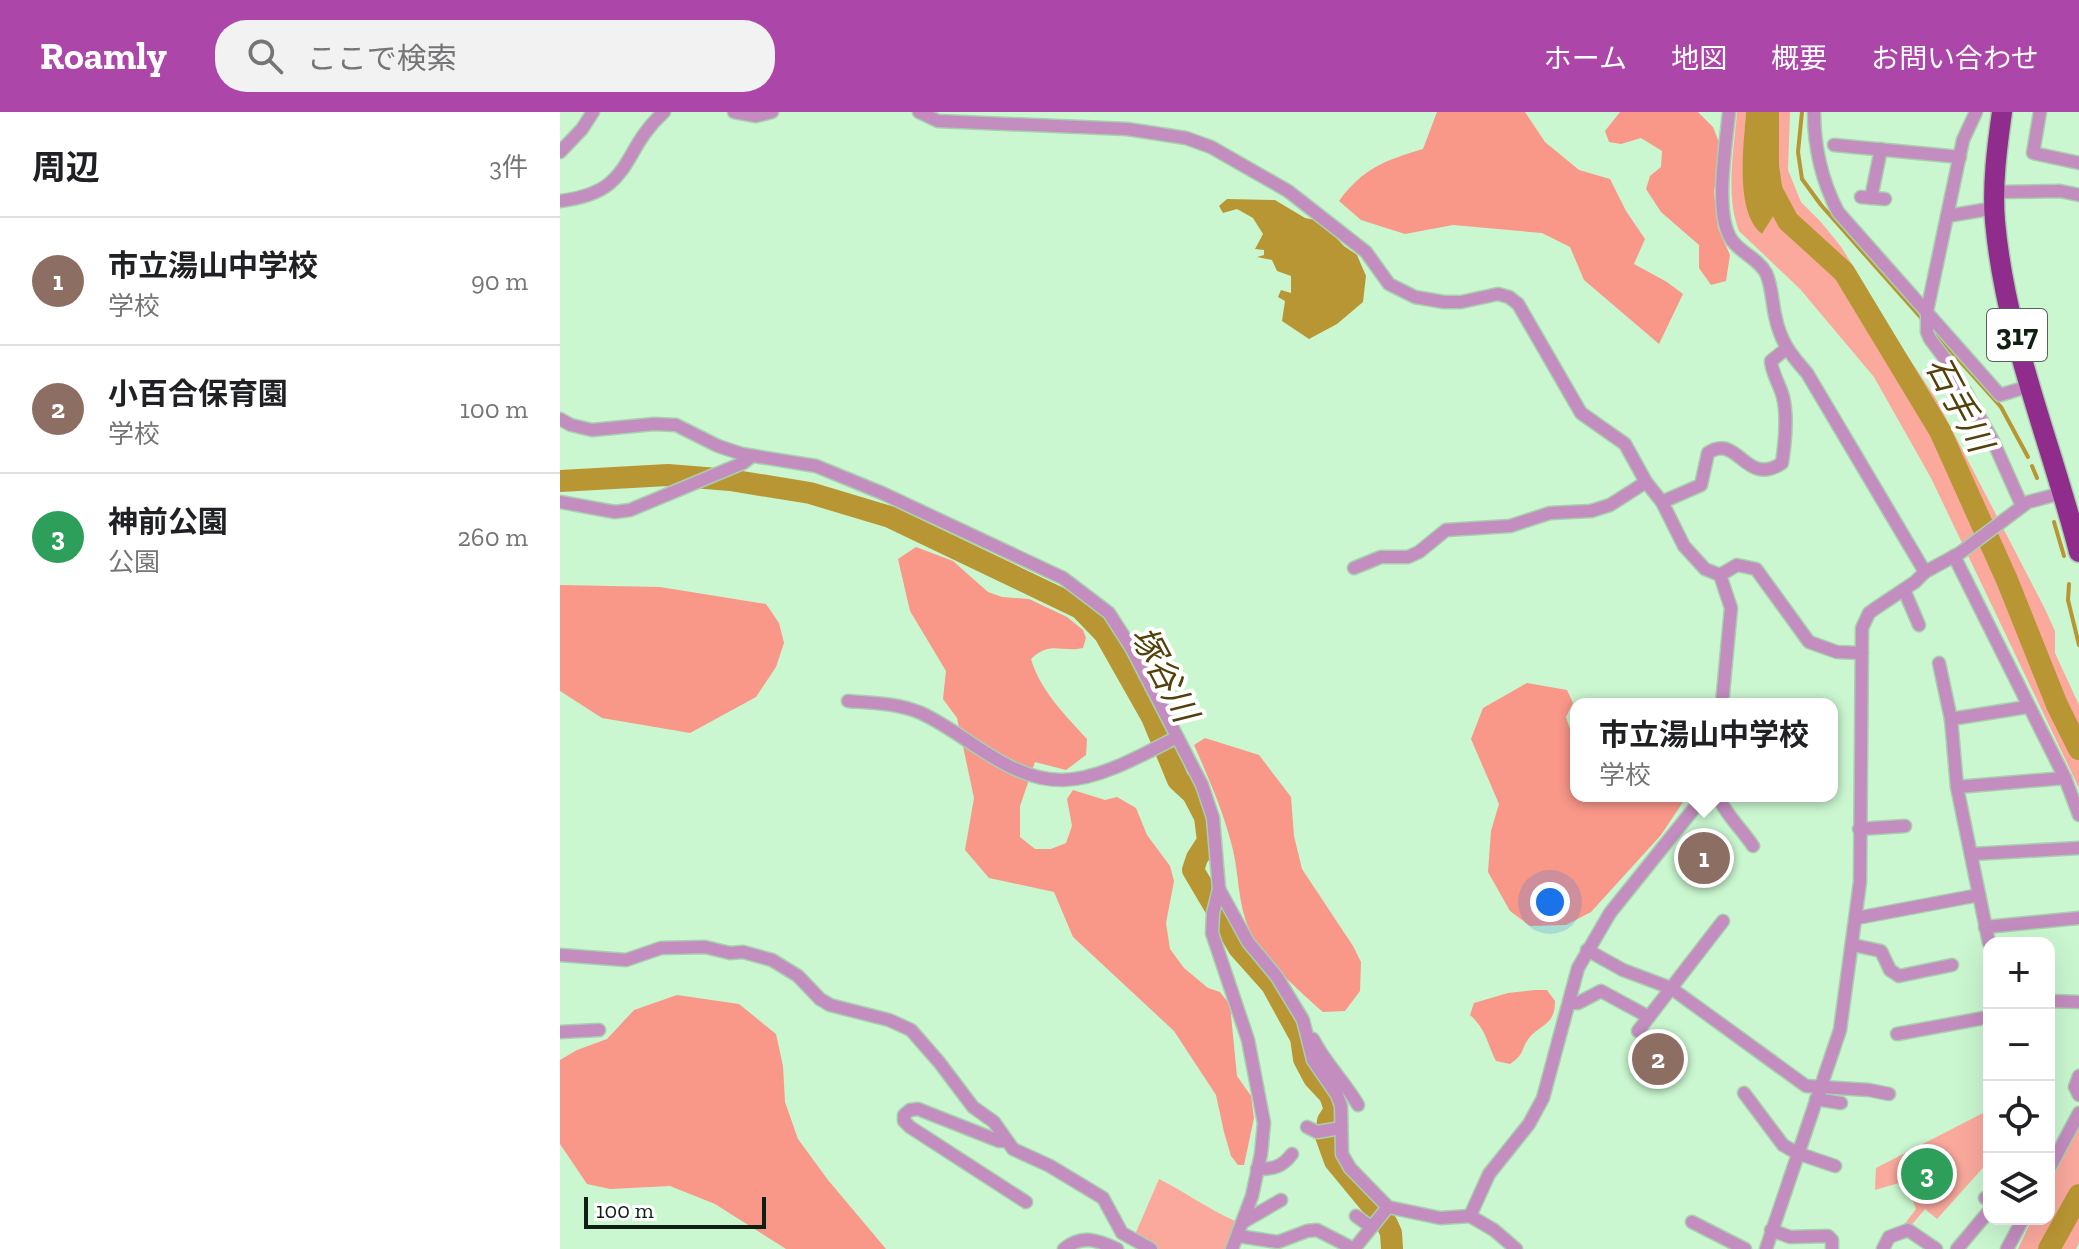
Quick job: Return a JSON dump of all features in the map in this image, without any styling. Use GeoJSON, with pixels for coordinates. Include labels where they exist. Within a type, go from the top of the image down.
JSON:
{"type":"FeatureCollection","features":[{"type":"Feature","properties":{"kind":"highway","name":"317"},"geometry":{"type":"LineString","coordinates":[[2002,112],[1995,200],[2003,285],[2062,493],[2076,525],[2079,552]]}},
{"type":"Feature","properties":{"kind":"street"},"geometry":{"type":"LineString","coordinates":[[560,152],[593,112]]}},
{"type":"Feature","properties":{"kind":"street"},"geometry":{"type":"LineString","coordinates":[[560,201],[595,195],[612,183],[651,124],[664,112]]}},
{"type":"Feature","properties":{"kind":"street"},"geometry":{"type":"LineString","coordinates":[[734,112],[756,116],[772,112]]}},
{"type":"Feature","properties":{"kind":"street"},"geometry":{"type":"LineString","coordinates":[[919,112],[938,121],[1127,129],[1186,138],[1211,147],[1288,191],[1366,252],[1389,284],[1415,297],[1444,302],[1461,302],[1498,294],[1509,297],[1518,304],[1581,413],[1625,444],[1694,560],[1720,575],[1731,608],[1723,698]]}},
{"type":"Feature","properties":{"kind":"street"},"geometry":{"type":"LineString","coordinates":[[1729,112],[1721,186],[1724,221],[1733,242],[1758,262],[1765,272],[1775,318],[1786,349],[1807,373],[1925,572]]}},
{"type":"Feature","properties":{"kind":"street"},"geometry":{"type":"LineString","coordinates":[[1814,112],[1815,141],[1826,189],[1838,212],[2000,395],[2030,386]]}},
{"type":"Feature","properties":{"kind":"street"},"geometry":{"type":"LineString","coordinates":[[1976,112],[1963,140],[1927,311],[1927,332],[1976,409],[2022,506]]}},
{"type":"Feature","properties":{"kind":"street"},"geometry":{"type":"LineString","coordinates":[[2040,112],[2033,153],[2079,163]]}},
{"type":"Feature","properties":{"kind":"street"},"geometry":{"type":"LineString","coordinates":[[1834,145],[1960,157]]}},
{"type":"Feature","properties":{"kind":"street"},"geometry":{"type":"LineString","coordinates":[[1881,149],[1866,197],[1885,199]]}},
{"type":"Feature","properties":{"kind":"street"},"geometry":{"type":"LineString","coordinates":[[1947,216],[1995,200],[2060,191],[2079,195]]}},
{"type":"Feature","properties":{"kind":"street"},"geometry":{"type":"LineString","coordinates":[[1662,502],[1701,485],[1708,453],[1715,448],[1724,448],[1760,470],[1770,470],[1782,463],[1784,401],[1771,369],[1771,361],[1786,349]]}},
{"type":"Feature","properties":{"kind":"street"},"geometry":{"type":"LineString","coordinates":[[560,419],[592,430],[676,425],[718,446],[752,456],[816,466],[1063,578],[1109,613],[1132,649],[1174,739],[1209,802],[1213,818],[1218,893],[1212,933],[1238,1005],[1259,1094],[1263,1137],[1252,1196],[1232,1249]]}},
{"type":"Feature","properties":{"kind":"street"},"geometry":{"type":"LineString","coordinates":[[560,502],[615,512],[630,510],[743,463],[752,456]]}},
{"type":"Feature","properties":{"kind":"street"},"geometry":{"type":"LineString","coordinates":[[1354,568],[1381,557],[1408,557],[1446,530],[1510,526],[1550,513],[1591,511],[1610,505],[1646,482]]}},
{"type":"Feature","properties":{"kind":"street"},"geometry":{"type":"LineString","coordinates":[[1766,1249],[1840,1030],[1860,882],[1862,628],[1869,613],[2022,506],[2062,493]]}},
{"type":"Feature","properties":{"kind":"street"},"geometry":{"type":"LineString","coordinates":[[1957,554],[2027,707],[2065,778],[2079,815]]}},
{"type":"Feature","properties":{"kind":"street"},"geometry":{"type":"LineString","coordinates":[[1720,575],[1737,565],[1756,569],[1809,642],[1837,652],[1862,653]]}},
{"type":"Feature","properties":{"kind":"street"},"geometry":{"type":"LineString","coordinates":[[1904,590],[1919,625]]}},
{"type":"Feature","properties":{"kind":"street"},"geometry":{"type":"LineString","coordinates":[[1939,663],[1951,719],[1957,787],[1988,937]]}},
{"type":"Feature","properties":{"kind":"street"},"geometry":{"type":"LineString","coordinates":[[848,701],[892,704],[917,711],[1021,773],[1042,779],[1065,780],[1087,776],[1174,739]]}},
{"type":"Feature","properties":{"kind":"street"},"geometry":{"type":"LineString","coordinates":[[1951,719],[2027,707]]}},
{"type":"Feature","properties":{"kind":"street"},"geometry":{"type":"LineString","coordinates":[[1957,787],[2065,778]]}},
{"type":"Feature","properties":{"kind":"street"},"geometry":{"type":"LineString","coordinates":[[1470,1216],[1489,1174],[1529,1124],[1543,1098],[1578,968],[1587,950],[1610,913],[1699,802]]}},
{"type":"Feature","properties":{"kind":"street"},"geometry":{"type":"LineString","coordinates":[[1721,802],[1753,846]]}},
{"type":"Feature","properties":{"kind":"street"},"geometry":{"type":"LineString","coordinates":[[1859,829],[1905,826]]}},
{"type":"Feature","properties":{"kind":"street"},"geometry":{"type":"LineString","coordinates":[[1972,854],[2079,848]]}},
{"type":"Feature","properties":{"kind":"street"},"geometry":{"type":"LineString","coordinates":[[1218,893],[1248,942],[1277,977],[1327,1063],[1341,1077],[1358,1105]]}},
{"type":"Feature","properties":{"kind":"street"},"geometry":{"type":"LineString","coordinates":[[1857,918],[1979,895]]}},
{"type":"Feature","properties":{"kind":"street"},"geometry":{"type":"LineString","coordinates":[[1985,927],[2079,918]]}},
{"type":"Feature","properties":{"kind":"street"},"geometry":{"type":"LineString","coordinates":[[1638,1031],[1723,921]]}},
{"type":"Feature","properties":{"kind":"street"},"geometry":{"type":"LineString","coordinates":[[1853,945],[1881,951],[1890,970],[1899,976],[1952,965]]}},
{"type":"Feature","properties":{"kind":"street"},"geometry":{"type":"LineString","coordinates":[[560,955],[626,960],[661,948],[705,947],[772,960],[798,976],[830,1005],[889,1020],[911,1030],[973,1107],[994,1122],[1013,1149],[1050,1166],[1103,1198],[1122,1233],[1151,1249]]}},
{"type":"Feature","properties":{"kind":"street"},"geometry":{"type":"LineString","coordinates":[[1587,950],[1623,970],[1671,988],[1806,1086],[1841,1103]]}},
{"type":"Feature","properties":{"kind":"street"},"geometry":{"type":"LineString","coordinates":[[1570,1003],[1578,1003],[1601,991],[1649,1017]]}},
{"type":"Feature","properties":{"kind":"street"},"geometry":{"type":"LineString","coordinates":[[2055,1001],[2079,1002]]}},
{"type":"Feature","properties":{"kind":"street"},"geometry":{"type":"LineString","coordinates":[[1897,1034],[1983,1018]]}},
{"type":"Feature","properties":{"kind":"street"},"geometry":{"type":"LineString","coordinates":[[1303,1020],[1313,1060],[1341,1106],[1332,1130],[1342,1154],[1380,1217]]}},
{"type":"Feature","properties":{"kind":"street"},"geometry":{"type":"LineString","coordinates":[[560,1032],[599,1030]]}},
{"type":"Feature","properties":{"kind":"street"},"geometry":{"type":"LineString","coordinates":[[2079,1076],[2075,1087],[2079,1095]]}},
{"type":"Feature","properties":{"kind":"street"},"geometry":{"type":"LineString","coordinates":[[1818,1093],[1869,1090],[1889,1094]]}},
{"type":"Feature","properties":{"kind":"street"},"geometry":{"type":"LineString","coordinates":[[1744,1093],[1783,1145],[1835,1166]]}},
{"type":"Feature","properties":{"kind":"street"},"geometry":{"type":"LineString","coordinates":[[1007,1141],[999,1141],[918,1109],[904,1115],[904,1121],[910,1127],[1026,1202]]}},
{"type":"Feature","properties":{"kind":"street"},"geometry":{"type":"LineString","coordinates":[[2055,1158],[2079,1113]]}},
{"type":"Feature","properties":{"kind":"street"},"geometry":{"type":"LineString","coordinates":[[1307,1127],[1332,1130]]}},
{"type":"Feature","properties":{"kind":"street"},"geometry":{"type":"LineString","coordinates":[[1257,1169],[1275,1169],[1292,1154]]}},
{"type":"Feature","properties":{"kind":"street"},"geometry":{"type":"LineString","coordinates":[[1243,1222],[1281,1200]]}},
{"type":"Feature","properties":{"kind":"street"},"geometry":{"type":"LineString","coordinates":[[1356,1216],[1470,1216],[1494,1230],[1516,1249]]}},
{"type":"Feature","properties":{"kind":"street"},"geometry":{"type":"LineString","coordinates":[[1238,1236],[1278,1242],[1317,1230],[1354,1249],[1380,1217]]}},
{"type":"Feature","properties":{"kind":"street"},"geometry":{"type":"LineString","coordinates":[[1957,1249],[1983,1218]]}},
{"type":"Feature","properties":{"kind":"street"},"geometry":{"type":"LineString","coordinates":[[1692,1222],[1745,1249]]}},
{"type":"Feature","properties":{"kind":"street"},"geometry":{"type":"LineString","coordinates":[[2007,1249],[2020,1225]]}},
{"type":"Feature","properties":{"kind":"street"},"geometry":{"type":"LineString","coordinates":[[1771,1230],[1796,1244],[1828,1236],[1832,1240],[1832,1249]]}},
{"type":"Feature","properties":{"kind":"street"},"geometry":{"type":"LineString","coordinates":[[1883,1249],[1889,1237],[1908,1230],[1936,1249]]}},
{"type":"Feature","properties":{"kind":"street"},"geometry":{"type":"LineString","coordinates":[[1064,1249],[1081,1239],[1096,1240],[1117,1249]]}},
{"type":"Feature","properties":{"kind":"shaded area"},"geometry":{"type":"Polygon","coordinates":[[[1437,112],[1525,112],[1545,142],[1579,170],[1610,179],[1645,239],[1634,264],[1683,294],[1659,344],[1584,280],[1570,247],[1542,233],[1453,225],[1405,234],[1361,220],[1339,201],[1366,173],[1423,149],[1437,112]]]}},
{"type":"Feature","properties":{"kind":"shaded area"},"geometry":{"type":"Polygon","coordinates":[[[1620,112],[1698,112],[1713,127],[1721,147],[1714,192],[1718,228],[1730,255],[1726,281],[1711,285],[1699,268],[1699,245],[1661,212],[1646,189],[1650,176],[1661,167],[1662,151],[1641,138],[1621,144],[1609,142],[1605,131],[1620,112]]]}},
{"type":"Feature","properties":{"kind":"shaded area"},"geometry":{"type":"Polygon","coordinates":[[[1737,112],[1746,112],[1746,195],[1755,225],[1762,234],[1784,199],[1779,164],[1779,112],[1790,112],[1788,170],[1801,202],[1842,248],[1936,399],[2044,607],[2055,631],[2055,653],[2079,705],[2079,788],[1931,478],[1874,377],[1800,289],[1739,231],[1731,187],[1737,112]]]}},
{"type":"Feature","properties":{"kind":"shaded area"},"geometry":{"type":"Polygon","coordinates":[[[1746,112],[1779,112],[1779,164],[1784,199],[1762,234],[1753,224],[1744,194],[1746,112]]]}},
{"type":"Feature","properties":{"kind":"shaded area"},"geometry":{"type":"Polygon","coordinates":[[[1227,199],[1275,200],[1305,218],[1320,221],[1357,255],[1366,276],[1363,302],[1337,324],[1309,339],[1282,321],[1285,301],[1278,297],[1281,290],[1291,293],[1291,276],[1277,271],[1272,260],[1257,257],[1264,255],[1264,250],[1255,249],[1263,234],[1253,218],[1237,209],[1223,213],[1219,206],[1227,199]]]}},
{"type":"Feature","properties":{"kind":"shaded area"},"geometry":{"type":"Polygon","coordinates":[[[916,547],[953,561],[988,592],[1002,597],[1029,599],[1067,617],[1083,630],[1086,638],[1083,648],[1050,648],[1031,659],[1047,692],[1087,739],[1086,755],[1066,770],[1035,762],[1020,806],[1020,837],[1035,849],[1051,849],[1066,843],[1072,826],[1067,799],[1073,790],[1105,800],[1117,797],[1136,808],[1147,835],[1170,866],[1174,881],[1166,923],[1170,949],[1184,968],[1208,988],[1220,992],[1230,1005],[1237,1076],[1251,1096],[1254,1118],[1244,1165],[1238,1165],[1231,1156],[1216,1095],[1174,1031],[1073,937],[1054,892],[989,878],[965,850],[974,798],[957,718],[943,699],[946,671],[910,611],[898,559],[916,547]]]}},
{"type":"Feature","properties":{"kind":"shaded area"},"geometry":{"type":"Polygon","coordinates":[[[560,585],[660,587],[766,604],[779,623],[784,643],[776,667],[756,697],[690,733],[602,718],[560,691],[560,585]]]}},
{"type":"Feature","properties":{"kind":"shaded area"},"geometry":{"type":"Polygon","coordinates":[[[1527,683],[1567,690],[1571,698],[1566,717],[1570,729],[1570,802],[1683,802],[1661,835],[1591,912],[1566,925],[1530,926],[1510,911],[1488,872],[1491,831],[1499,804],[1471,739],[1483,708],[1527,683]]]}},
{"type":"Feature","properties":{"kind":"shaded area"},"geometry":{"type":"Polygon","coordinates":[[[1205,738],[1259,755],[1291,797],[1294,836],[1302,869],[1361,962],[1360,991],[1345,1011],[1323,1012],[1293,985],[1254,940],[1243,910],[1229,836],[1194,745],[1205,738]]]}},
{"type":"Feature","properties":{"kind":"shaded area"},"geometry":{"type":"Polygon","coordinates":[[[1547,990],[1555,1001],[1553,1015],[1529,1038],[1515,1060],[1510,1064],[1496,1061],[1483,1031],[1470,1015],[1474,1003],[1508,993],[1547,990]]]}},
{"type":"Feature","properties":{"kind":"shaded area"},"geometry":{"type":"Polygon","coordinates":[[[677,995],[739,1004],[776,1034],[783,1066],[785,1102],[798,1139],[886,1249],[786,1249],[715,1204],[670,1186],[610,1189],[587,1184],[560,1144],[560,1060],[607,1039],[634,1010],[677,995]]]}},
{"type":"Feature","properties":{"kind":"shaded area"},"geometry":{"type":"Polygon","coordinates":[[[1983,1113],[1983,1168],[1937,1219],[1925,1209],[1909,1228],[1901,1229],[1916,1209],[1906,1181],[1875,1190],[1876,1168],[1983,1113]]]}},
{"type":"Feature","properties":{"kind":"shaded area"},"geometry":{"type":"Polygon","coordinates":[[[2079,1128],[2079,1243],[2076,1249],[2018,1249],[2029,1225],[2055,1225],[2055,1172],[2079,1128]]]}},
{"type":"Feature","properties":{"kind":"shaded area"},"geometry":{"type":"Polygon","coordinates":[[[1159,1179],[1235,1221],[1229,1249],[1157,1249],[1134,1237],[1159,1179]]]}},
{"type":"Feature","properties":{"kind":"waterway"},"geometry":{"type":"LineString","coordinates":[[1802,112],[1798,152],[1802,179],[1821,205],[1923,320]]}},
{"type":"Feature","properties":{"kind":"waterway","name":"石手川"},"geometry":{"type":"LineString","coordinates":[[1766,180],[1788,221],[1844,272],[1940,431],[2007,580],[2057,705],[2079,749]]}},
{"type":"Feature","properties":{"kind":"waterway"},"geometry":{"type":"LineString","coordinates":[[1932,330],[2001,407],[2028,457]]}},
{"type":"Feature","properties":{"kind":"waterway"},"geometry":{"type":"LineString","coordinates":[[2032,466],[2037,478]]}},
{"type":"Feature","properties":{"kind":"waterway","name":"塚谷川"},"geometry":{"type":"LineString","coordinates":[[560,481],[668,475],[730,480],[810,493],[890,517],[1080,608],[1105,634],[1152,717],[1178,780],[1193,794],[1205,817],[1208,841],[1193,870],[1239,948],[1272,985],[1301,1038],[1304,1059],[1314,1078],[1330,1095],[1335,1110],[1328,1121],[1326,1136],[1335,1161],[1387,1224],[1392,1249]]}},
{"type":"Feature","properties":{"kind":"waterway"},"geometry":{"type":"LineString","coordinates":[[2054,522],[2064,556]]}},
{"type":"Feature","properties":{"kind":"waterway"},"geometry":{"type":"LineString","coordinates":[[2069,584],[2068,600],[2079,645]]}},
{"type":"Feature","properties":{"kind":"waterway","name":"石手川"},"geometry":{"type":"LineString","coordinates":[[2049,1249],[2079,1195]]}},
{"type":"Feature","properties":{"kind":"place","name":"市立湯山中学校"},"geometry":{"type":"Point","coordinates":[1704,858]}},
{"type":"Feature","properties":{"kind":"place","name":"小百合保育園"},"geometry":{"type":"Point","coordinates":[1658,1059]}},
{"type":"Feature","properties":{"kind":"place","name":"神前公園"},"geometry":{"type":"Point","coordinates":[1927,1174]}}]}
